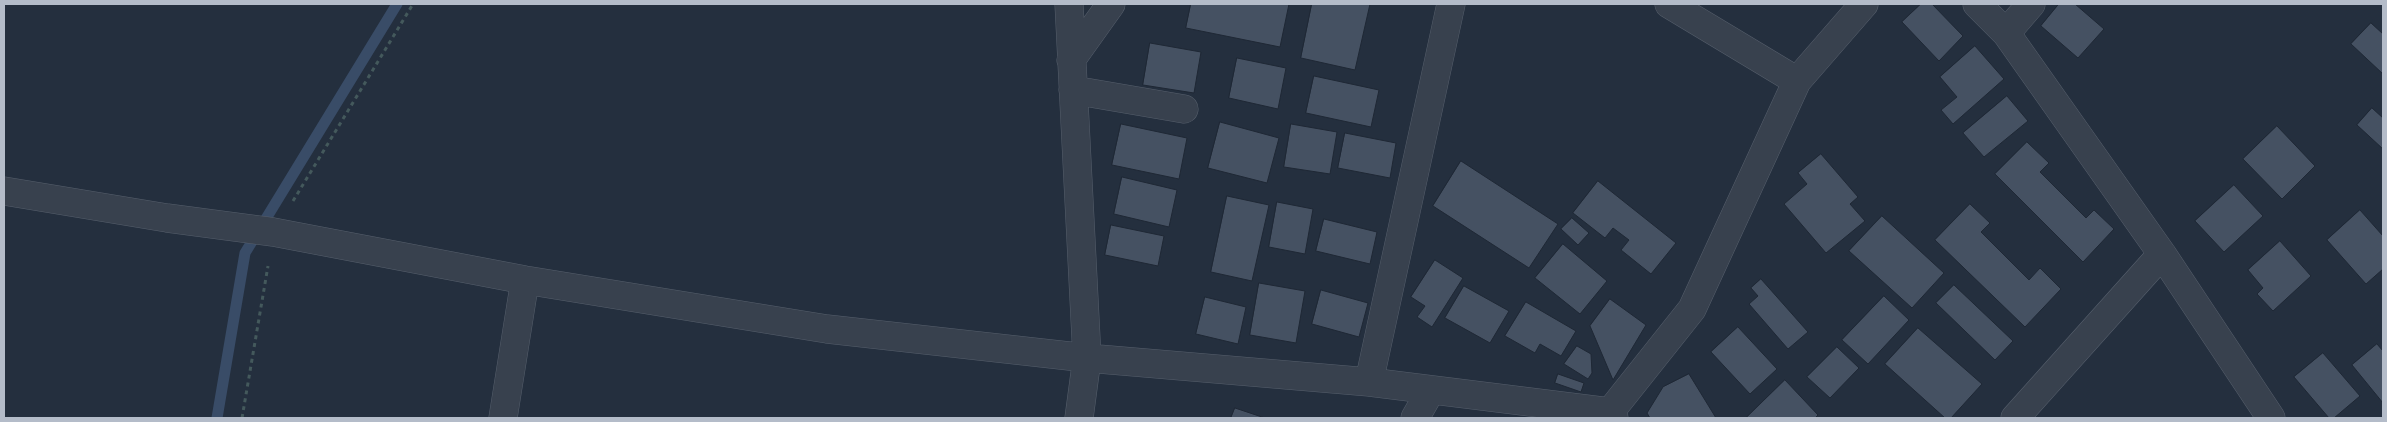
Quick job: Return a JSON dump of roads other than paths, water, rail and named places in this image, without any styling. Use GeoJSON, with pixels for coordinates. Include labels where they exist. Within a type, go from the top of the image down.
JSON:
{"type":"FeatureCollection","features":[{"type":"Feature","properties":{"kind":"street"},"geometry":{"type":"LineString","coordinates":[[1069,4],[1087,358],[1079,418]]}},
{"type":"Feature","properties":{"kind":"street"},"geometry":{"type":"LineString","coordinates":[[1072,60],[1111,4]]}},
{"type":"Feature","properties":{"kind":"street"},"geometry":{"type":"LineString","coordinates":[[1369,382],[1451,4]]}},
{"type":"Feature","properties":{"kind":"street"},"geometry":{"type":"LineString","coordinates":[[1669,4],[1797,81]]}},
{"type":"Feature","properties":{"kind":"street"},"geometry":{"type":"LineString","coordinates":[[4,191],[167,218],[274,232],[525,280],[827,329],[1087,358],[1369,382],[1612,415],[1692,309],[1797,81],[1864,4]]}},
{"type":"Feature","properties":{"kind":"street"},"geometry":{"type":"LineString","coordinates":[[1977,4],[2006,33],[2162,254],[2271,418]]}},
{"type":"Feature","properties":{"kind":"street"},"geometry":{"type":"LineString","coordinates":[[2006,33],[2031,4]]}},
{"type":"Feature","properties":{"kind":"street"},"geometry":{"type":"LineString","coordinates":[[1073,90],[1184,109]]}},
{"type":"Feature","properties":{"kind":"street"},"geometry":{"type":"LineString","coordinates":[[2015,418],[2162,254]]}},
{"type":"Feature","properties":{"kind":"street"},"geometry":{"type":"LineString","coordinates":[[503,418],[525,280]]}},
{"type":"Feature","properties":{"kind":"street"},"geometry":{"type":"LineString","coordinates":[[1415,418],[1431,390]]}},
{"type":"Feature","properties":{"kind":"waterway"},"geometry":{"type":"LineString","coordinates":[[217,418],[245,253],[397,4]]}}]}
